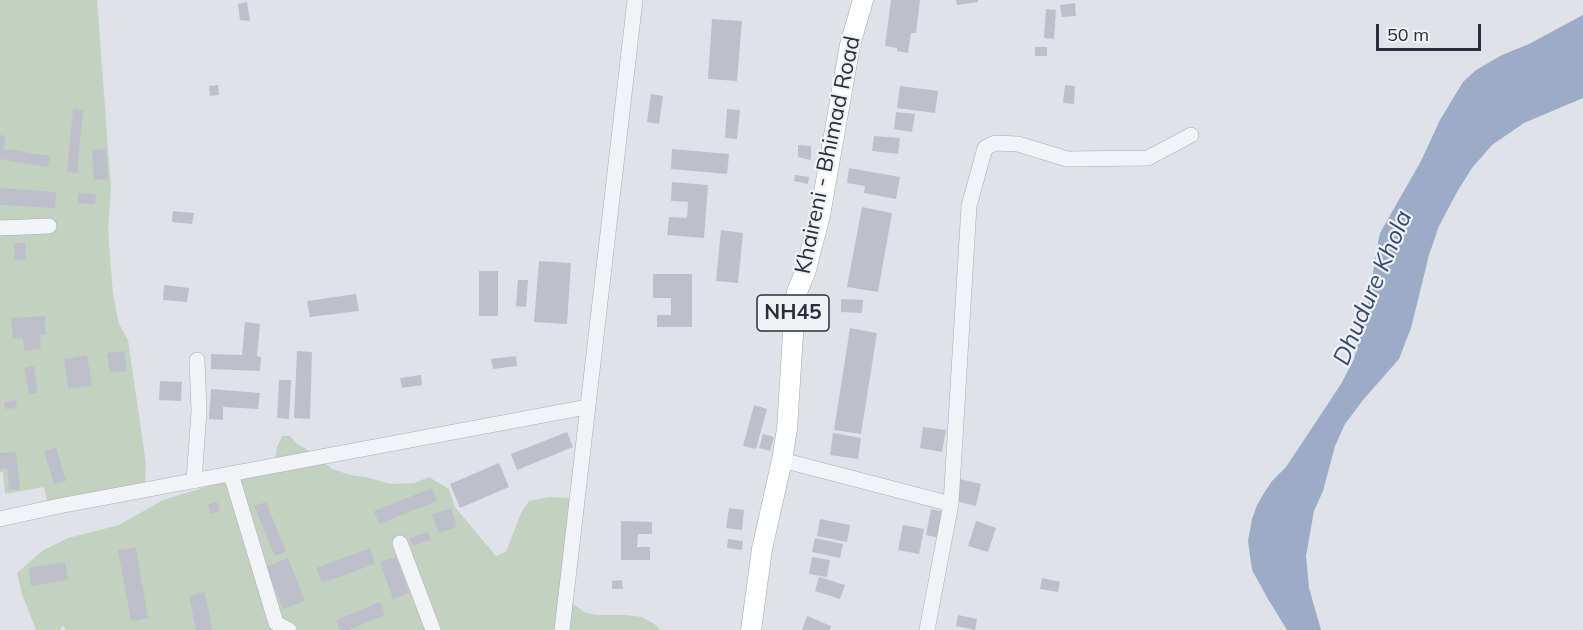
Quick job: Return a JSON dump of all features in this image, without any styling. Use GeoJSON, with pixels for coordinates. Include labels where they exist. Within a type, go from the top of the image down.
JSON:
{"type":"FeatureCollection","features":[{"type":"Feature","properties":{"kind":"main road","name":"Khaireni - Bhimad Road"},"geometry":{"type":"LineString","coordinates":[[750,630],[762,549],[787,429],[795,303],[818,223],[850,45],[863,0]]}},
{"type":"Feature","properties":{"kind":"street"},"geometry":{"type":"LineString","coordinates":[[562,630],[634,0]]}},
{"type":"Feature","properties":{"kind":"street"},"geometry":{"type":"LineString","coordinates":[[927,630],[951,504],[969,206],[985,148],[995,143],[1018,144],[1067,159],[1148,158],[1191,135]]}},
{"type":"Feature","properties":{"kind":"street"},"geometry":{"type":"LineString","coordinates":[[0,228],[50,226]]}},
{"type":"Feature","properties":{"kind":"street"},"geometry":{"type":"LineString","coordinates":[[194,481],[199,411],[196,360]]}},
{"type":"Feature","properties":{"kind":"street"},"geometry":{"type":"LineString","coordinates":[[0,519],[587,407]]}},
{"type":"Feature","properties":{"kind":"street"},"geometry":{"type":"LineString","coordinates":[[782,460],[951,504]]}},
{"type":"Feature","properties":{"kind":"street"},"geometry":{"type":"LineString","coordinates":[[231,474],[276,623],[288,630]]}},
{"type":"Feature","properties":{"kind":"street"},"geometry":{"type":"LineString","coordinates":[[399,543],[433,630]]}},
{"type":"Feature","properties":{"kind":"green space"},"geometry":{"type":"Polygon","coordinates":[[[0,0],[97,0],[111,188],[108,230],[113,294],[119,324],[128,340],[146,464],[145,482],[47,501],[44,487],[5,494],[3,472],[0,472],[0,0]]]}},
{"type":"Feature","properties":{"kind":"green space"},"geometry":{"type":"Polygon","coordinates":[[[282,436],[290,436],[297,444],[313,453],[332,469],[350,475],[390,484],[414,483],[429,477],[449,489],[455,507],[496,556],[506,552],[521,513],[529,501],[549,497],[569,498],[580,517],[573,604],[586,613],[642,617],[661,630],[66,630],[63,625],[60,630],[36,630],[22,594],[17,573],[42,551],[68,538],[119,525],[163,500],[238,477],[275,459],[282,436]]]}},
{"type":"Feature","properties":{"kind":"water","name":"Dhudure Khola"},"geometry":{"type":"Polygon","coordinates":[[[1583,15],[1583,98],[1524,123],[1492,145],[1472,168],[1439,226],[1429,255],[1411,328],[1399,359],[1345,424],[1335,446],[1323,491],[1314,511],[1306,556],[1309,588],[1321,630],[1287,630],[1252,570],[1248,541],[1252,519],[1264,493],[1286,467],[1341,384],[1354,359],[1370,294],[1380,233],[1421,161],[1440,120],[1463,82],[1476,70],[1502,55],[1529,44],[1583,15]]]}},
{"type":"Feature","properties":{"kind":"building"},"geometry":{"type":"Polygon","coordinates":[[[891,0],[920,0],[916,33],[911,33],[908,53],[885,46],[891,0]]]}},
{"type":"Feature","properties":{"kind":"building"},"geometry":{"type":"Polygon","coordinates":[[[956,0],[978,0],[978,2],[957,5],[956,0]]]}},
{"type":"Feature","properties":{"kind":"building"},"geometry":{"type":"Polygon","coordinates":[[[247,2],[250,21],[240,20],[238,4],[247,2]]]}},
{"type":"Feature","properties":{"kind":"building"},"geometry":{"type":"Polygon","coordinates":[[[1075,3],[1076,16],[1062,17],[1060,5],[1075,3]]]}},
{"type":"Feature","properties":{"kind":"building"},"geometry":{"type":"Polygon","coordinates":[[[1046,9],[1056,10],[1054,39],[1044,38],[1046,9]]]}},
{"type":"Feature","properties":{"kind":"building"},"geometry":{"type":"Polygon","coordinates":[[[712,19],[742,21],[737,81],[708,79],[712,19]]]}},
{"type":"Feature","properties":{"kind":"building"},"geometry":{"type":"Polygon","coordinates":[[[1035,47],[1047,47],[1047,56],[1035,56],[1035,47]]]}},
{"type":"Feature","properties":{"kind":"building"},"geometry":{"type":"Polygon","coordinates":[[[218,85],[219,95],[210,96],[209,86],[218,85]]]}},
{"type":"Feature","properties":{"kind":"building"},"geometry":{"type":"Polygon","coordinates":[[[1065,85],[1075,86],[1074,104],[1063,103],[1065,85]]]}},
{"type":"Feature","properties":{"kind":"building"},"geometry":{"type":"Polygon","coordinates":[[[900,86],[938,91],[935,113],[897,108],[900,86]]]}},
{"type":"Feature","properties":{"kind":"building"},"geometry":{"type":"Polygon","coordinates":[[[651,94],[663,96],[659,124],[647,122],[651,94]]]}},
{"type":"Feature","properties":{"kind":"building"},"geometry":{"type":"Polygon","coordinates":[[[73,109],[83,110],[77,173],[67,172],[73,109]]]}},
{"type":"Feature","properties":{"kind":"building"},"geometry":{"type":"Polygon","coordinates":[[[727,109],[740,110],[737,139],[725,138],[727,109]]]}},
{"type":"Feature","properties":{"kind":"building"},"geometry":{"type":"Polygon","coordinates":[[[896,112],[915,114],[912,132],[894,129],[896,112]]]}},
{"type":"Feature","properties":{"kind":"building"},"geometry":{"type":"Polygon","coordinates":[[[0,135],[6,136],[4,149],[50,156],[48,167],[0,159],[0,135]]]}},
{"type":"Feature","properties":{"kind":"building"},"geometry":{"type":"Polygon","coordinates":[[[874,136],[900,138],[898,154],[872,151],[874,136]]]}},
{"type":"Feature","properties":{"kind":"building"},"geometry":{"type":"Polygon","coordinates":[[[798,145],[811,146],[811,160],[798,157],[798,145]]]}},
{"type":"Feature","properties":{"kind":"building"},"geometry":{"type":"Polygon","coordinates":[[[106,149],[108,179],[94,180],[92,150],[106,149]]]}},
{"type":"Feature","properties":{"kind":"building"},"geometry":{"type":"Polygon","coordinates":[[[672,149],[729,154],[727,174],[671,169],[672,149]]]}},
{"type":"Feature","properties":{"kind":"building"},"geometry":{"type":"Polygon","coordinates":[[[849,168],[900,177],[896,199],[864,193],[865,186],[847,183],[849,168]]]}},
{"type":"Feature","properties":{"kind":"building"},"geometry":{"type":"Polygon","coordinates":[[[795,175],[809,177],[808,184],[794,181],[795,175]]]}},
{"type":"Feature","properties":{"kind":"building"},"geometry":{"type":"Polygon","coordinates":[[[672,182],[708,185],[704,238],[667,235],[669,217],[687,218],[688,202],[671,201],[672,182]]]}},
{"type":"Feature","properties":{"kind":"building"},"geometry":{"type":"Polygon","coordinates":[[[0,188],[56,192],[55,208],[0,205],[0,188]]]}},
{"type":"Feature","properties":{"kind":"building"},"geometry":{"type":"Polygon","coordinates":[[[78,193],[96,194],[95,204],[78,203],[78,193]]]}},
{"type":"Feature","properties":{"kind":"building"},"geometry":{"type":"Polygon","coordinates":[[[862,207],[892,213],[878,292],[847,287],[862,207]]]}},
{"type":"Feature","properties":{"kind":"building"},"geometry":{"type":"Polygon","coordinates":[[[173,211],[194,213],[192,224],[172,222],[173,211]]]}},
{"type":"Feature","properties":{"kind":"building"},"geometry":{"type":"Polygon","coordinates":[[[721,230],[743,233],[738,283],[716,281],[721,230]]]}},
{"type":"Feature","properties":{"kind":"building"},"geometry":{"type":"Polygon","coordinates":[[[14,243],[25,243],[26,260],[15,260],[14,243]]]}},
{"type":"Feature","properties":{"kind":"building"},"geometry":{"type":"Polygon","coordinates":[[[539,261],[571,263],[567,324],[534,322],[539,261]]]}},
{"type":"Feature","properties":{"kind":"building"},"geometry":{"type":"Polygon","coordinates":[[[479,271],[498,271],[498,316],[479,316],[479,271]]]}},
{"type":"Feature","properties":{"kind":"building"},"geometry":{"type":"Polygon","coordinates":[[[653,274],[692,274],[692,327],[657,327],[657,315],[671,315],[671,298],[653,298],[653,274]]]}},
{"type":"Feature","properties":{"kind":"building"},"geometry":{"type":"Polygon","coordinates":[[[518,280],[528,280],[526,307],[516,306],[518,280]]]}},
{"type":"Feature","properties":{"kind":"building"},"geometry":{"type":"Polygon","coordinates":[[[164,285],[189,288],[187,302],[163,300],[164,285]]]}},
{"type":"Feature","properties":{"kind":"building"},"geometry":{"type":"Polygon","coordinates":[[[356,294],[359,311],[310,317],[307,301],[356,294]]]}},
{"type":"Feature","properties":{"kind":"building"},"geometry":{"type":"Polygon","coordinates":[[[841,299],[863,300],[862,313],[841,312],[841,299]]]}},
{"type":"Feature","properties":{"kind":"building"},"geometry":{"type":"Polygon","coordinates":[[[45,316],[46,334],[40,335],[41,349],[24,351],[23,338],[13,339],[11,318],[45,316]]]}},
{"type":"Feature","properties":{"kind":"building"},"geometry":{"type":"Polygon","coordinates":[[[245,322],[260,324],[257,356],[261,357],[260,371],[211,369],[211,354],[242,355],[245,322]]]}},
{"type":"Feature","properties":{"kind":"building"},"geometry":{"type":"Polygon","coordinates":[[[850,328],[877,333],[861,434],[834,430],[850,328]]]}},
{"type":"Feature","properties":{"kind":"building"},"geometry":{"type":"Polygon","coordinates":[[[125,351],[127,371],[110,373],[107,353],[125,351]]]}},
{"type":"Feature","properties":{"kind":"building"},"geometry":{"type":"Polygon","coordinates":[[[297,351],[312,352],[310,419],[294,418],[297,351]]]}},
{"type":"Feature","properties":{"kind":"building"},"geometry":{"type":"Polygon","coordinates":[[[87,355],[92,385],[68,389],[64,359],[87,355]]]}},
{"type":"Feature","properties":{"kind":"building"},"geometry":{"type":"Polygon","coordinates":[[[516,356],[517,366],[493,369],[491,359],[516,356]]]}},
{"type":"Feature","properties":{"kind":"building"},"geometry":{"type":"Polygon","coordinates":[[[34,366],[38,393],[29,394],[24,368],[34,366]]]}},
{"type":"Feature","properties":{"kind":"building"},"geometry":{"type":"Polygon","coordinates":[[[421,375],[422,385],[402,388],[400,378],[421,375]]]}},
{"type":"Feature","properties":{"kind":"building"},"geometry":{"type":"Polygon","coordinates":[[[279,380],[291,380],[289,419],[277,418],[279,380]]]}},
{"type":"Feature","properties":{"kind":"building"},"geometry":{"type":"Polygon","coordinates":[[[160,381],[182,382],[181,401],[159,400],[160,381]]]}},
{"type":"Feature","properties":{"kind":"building"},"geometry":{"type":"Polygon","coordinates":[[[211,389],[260,393],[258,409],[223,407],[223,420],[209,419],[211,389]]]}},
{"type":"Feature","properties":{"kind":"building"},"geometry":{"type":"Polygon","coordinates":[[[16,400],[17,408],[5,409],[4,402],[16,400]]]}},
{"type":"Feature","properties":{"kind":"building"},"geometry":{"type":"Polygon","coordinates":[[[754,405],[767,409],[756,449],[743,446],[754,405]]]}},
{"type":"Feature","properties":{"kind":"building"},"geometry":{"type":"Polygon","coordinates":[[[923,427],[946,430],[942,452],[920,448],[923,427]]]}},
{"type":"Feature","properties":{"kind":"building"},"geometry":{"type":"Polygon","coordinates":[[[567,432],[573,447],[517,470],[511,454],[567,432]]]}},
{"type":"Feature","properties":{"kind":"building"},"geometry":{"type":"Polygon","coordinates":[[[833,433],[861,438],[858,459],[830,455],[833,433]]]}},
{"type":"Feature","properties":{"kind":"building"},"geometry":{"type":"Polygon","coordinates":[[[763,434],[774,437],[770,451],[759,448],[763,434]]]}},
{"type":"Feature","properties":{"kind":"building"},"geometry":{"type":"Polygon","coordinates":[[[56,448],[66,481],[54,484],[44,451],[56,448]]]}},
{"type":"Feature","properties":{"kind":"building"},"geometry":{"type":"Polygon","coordinates":[[[16,452],[20,490],[9,490],[7,468],[0,469],[0,453],[16,452]]]}},
{"type":"Feature","properties":{"kind":"building"},"geometry":{"type":"Polygon","coordinates":[[[499,463],[509,487],[460,508],[450,484],[499,463]]]}},
{"type":"Feature","properties":{"kind":"building"},"geometry":{"type":"Polygon","coordinates":[[[960,479],[981,484],[976,506],[955,501],[960,479]]]}},
{"type":"Feature","properties":{"kind":"building"},"geometry":{"type":"Polygon","coordinates":[[[432,488],[437,501],[379,524],[374,511],[432,488]]]}},
{"type":"Feature","properties":{"kind":"building"},"geometry":{"type":"Polygon","coordinates":[[[217,502],[220,511],[210,514],[208,504],[217,502]]]}},
{"type":"Feature","properties":{"kind":"building"},"geometry":{"type":"Polygon","coordinates":[[[266,502],[286,551],[275,556],[254,506],[266,502]]]}},
{"type":"Feature","properties":{"kind":"building"},"geometry":{"type":"Polygon","coordinates":[[[451,508],[457,527],[439,533],[432,515],[451,508]]]}},
{"type":"Feature","properties":{"kind":"building"},"geometry":{"type":"Polygon","coordinates":[[[729,508],[744,510],[742,530],[726,528],[729,508]]]}},
{"type":"Feature","properties":{"kind":"building"},"geometry":{"type":"Polygon","coordinates":[[[931,509],[945,512],[940,538],[926,535],[931,509]]]}},
{"type":"Feature","properties":{"kind":"building"},"geometry":{"type":"Polygon","coordinates":[[[820,519],[850,525],[847,542],[817,536],[820,519]]]}},
{"type":"Feature","properties":{"kind":"building"},"geometry":{"type":"Polygon","coordinates":[[[621,521],[652,522],[652,534],[638,534],[637,547],[650,547],[650,560],[621,560],[621,521]]]}},
{"type":"Feature","properties":{"kind":"building"},"geometry":{"type":"Polygon","coordinates":[[[976,521],[996,528],[988,552],[968,546],[976,521]]]}},
{"type":"Feature","properties":{"kind":"building"},"geometry":{"type":"Polygon","coordinates":[[[903,525],[924,529],[919,554],[898,550],[903,525]]]}},
{"type":"Feature","properties":{"kind":"building"},"geometry":{"type":"Polygon","coordinates":[[[428,532],[431,540],[413,546],[410,538],[428,532]]]}},
{"type":"Feature","properties":{"kind":"building"},"geometry":{"type":"Polygon","coordinates":[[[815,538],[843,544],[840,558],[812,552],[815,538]]]}},
{"type":"Feature","properties":{"kind":"building"},"geometry":{"type":"Polygon","coordinates":[[[728,539],[743,541],[742,550],[727,548],[728,539]]]}},
{"type":"Feature","properties":{"kind":"building"},"geometry":{"type":"Polygon","coordinates":[[[136,547],[148,618],[131,621],[118,550],[136,547]]]}},
{"type":"Feature","properties":{"kind":"building"},"geometry":{"type":"Polygon","coordinates":[[[370,548],[375,564],[322,583],[316,568],[370,548]]]}},
{"type":"Feature","properties":{"kind":"building"},"geometry":{"type":"Polygon","coordinates":[[[396,557],[409,593],[393,599],[380,562],[396,557]]]}},
{"type":"Feature","properties":{"kind":"building"},"geometry":{"type":"Polygon","coordinates":[[[812,557],[830,560],[827,577],[809,574],[812,557]]]}},
{"type":"Feature","properties":{"kind":"building"},"geometry":{"type":"Polygon","coordinates":[[[288,558],[305,601],[283,609],[266,567],[288,558]]]}},
{"type":"Feature","properties":{"kind":"building"},"geometry":{"type":"Polygon","coordinates":[[[65,562],[68,580],[31,586],[29,568],[65,562]]]}},
{"type":"Feature","properties":{"kind":"building"},"geometry":{"type":"Polygon","coordinates":[[[819,577],[845,585],[840,599],[815,591],[819,577]]]}},
{"type":"Feature","properties":{"kind":"building"},"geometry":{"type":"Polygon","coordinates":[[[1042,578],[1060,582],[1058,592],[1040,589],[1042,578]]]}},
{"type":"Feature","properties":{"kind":"building"},"geometry":{"type":"Polygon","coordinates":[[[622,580],[623,589],[612,589],[612,581],[622,580]]]}},
{"type":"Feature","properties":{"kind":"building"},"geometry":{"type":"Polygon","coordinates":[[[205,592],[212,630],[196,630],[189,596],[205,592]]]}},
{"type":"Feature","properties":{"kind":"building"},"geometry":{"type":"Polygon","coordinates":[[[380,602],[385,615],[349,630],[340,630],[336,620],[380,602]]]}},
{"type":"Feature","properties":{"kind":"building"},"geometry":{"type":"Polygon","coordinates":[[[958,615],[977,619],[975,630],[956,626],[958,615]]]}},
{"type":"Feature","properties":{"kind":"building"},"geometry":{"type":"Polygon","coordinates":[[[807,616],[831,626],[830,630],[802,630],[807,616]]]}}]}
